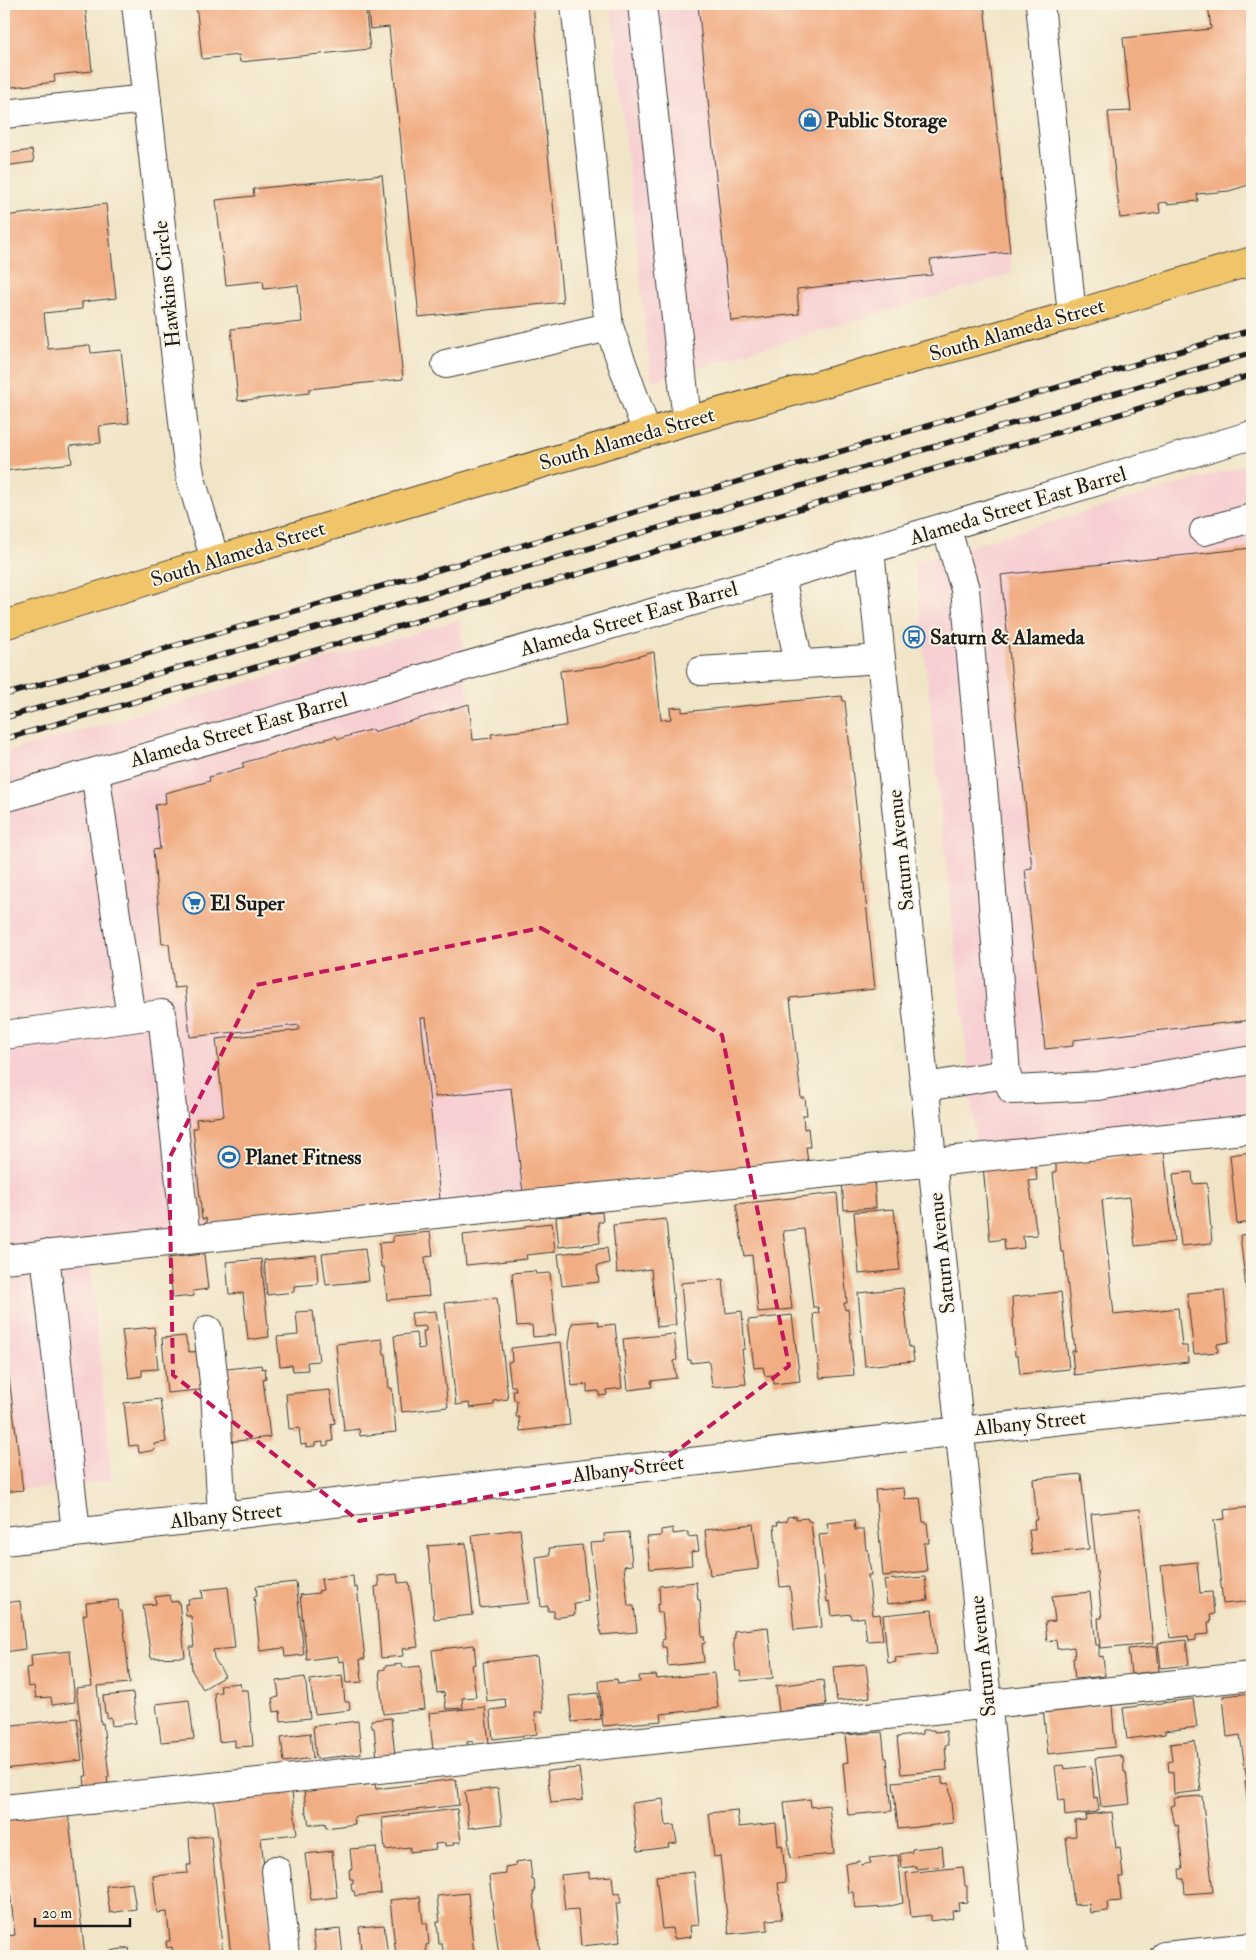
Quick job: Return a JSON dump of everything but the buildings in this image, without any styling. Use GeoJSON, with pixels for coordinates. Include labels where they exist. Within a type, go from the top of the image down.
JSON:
{"type":"FeatureCollection","features":[{"type":"Feature","properties":{"kind":"main road","name":"South Alameda Street"},"geometry":{"type":"LineString","coordinates":[[4,625],[215,560],[687,421],[1072,315],[1252,261]]}},
{"type":"Feature","properties":{"kind":"street","name":"Hawkins Circle"},"geometry":{"type":"LineString","coordinates":[[136,4],[187,463],[215,560]]}},
{"type":"Feature","properties":{"kind":"street"},"geometry":{"type":"LineString","coordinates":[[575,4],[609,327],[647,433]]}},
{"type":"Feature","properties":{"kind":"street"},"geometry":{"type":"LineString","coordinates":[[642,4],[687,421]]}},
{"type":"Feature","properties":{"kind":"street"},"geometry":{"type":"LineString","coordinates":[[1040,4],[1072,315]]}},
{"type":"Feature","properties":{"kind":"street"},"geometry":{"type":"LineString","coordinates":[[4,114],[147,99]]}},
{"type":"Feature","properties":{"kind":"street"},"geometry":{"type":"LineString","coordinates":[[446,364],[609,327]]}},
{"type":"Feature","properties":{"kind":"street","name":"Alameda Street East Barrel"},"geometry":{"type":"LineString","coordinates":[[4,798],[781,576],[1252,436]]}},
{"type":"Feature","properties":{"kind":"street"},"geometry":{"type":"LineString","coordinates":[[1204,532],[1252,518]]}},
{"type":"Feature","properties":{"kind":"street"},"geometry":{"type":"LineString","coordinates":[[946,527],[964,589],[989,853],[1006,1074],[1012,1090],[1098,1086],[1252,1060]]}},
{"type":"Feature","properties":{"kind":"street","name":"Saturn Avenue"},"geometry":{"type":"LineString","coordinates":[[870,550],[1013,1956]]}},
{"type":"Feature","properties":{"kind":"street"},"geometry":{"type":"LineString","coordinates":[[781,576],[799,664]]}},
{"type":"Feature","properties":{"kind":"street"},"geometry":{"type":"LineString","coordinates":[[701,671],[881,659]]}},
{"type":"Feature","properties":{"kind":"street"},"geometry":{"type":"LineString","coordinates":[[95,772],[131,1018]]}},
{"type":"Feature","properties":{"kind":"street"},"geometry":{"type":"LineString","coordinates":[[4,1034],[162,1014],[186,1240]]}},
{"type":"Feature","properties":{"kind":"street"},"geometry":{"type":"LineString","coordinates":[[925,1087],[1006,1074]]}},
{"type":"Feature","properties":{"kind":"street"},"geometry":{"type":"LineString","coordinates":[[4,1259],[1252,1129]]}},
{"type":"Feature","properties":{"kind":"street"},"geometry":{"type":"LineString","coordinates":[[45,1254],[76,1532]]}},
{"type":"Feature","properties":{"kind":"street"},"geometry":{"type":"LineString","coordinates":[[208,1330],[215,1391],[222,1516]]}},
{"type":"Feature","properties":{"kind":"street","name":"Albany Street"},"geometry":{"type":"LineString","coordinates":[[4,1541],[960,1431],[1252,1400]]}},
{"type":"Feature","properties":{"kind":"street"},"geometry":{"type":"LineString","coordinates":[[4,1809],[1252,1676]]}},
{"type":"Feature","properties":{"kind":"street"},"geometry":{"type":"LineString","coordinates":[[276,1870],[285,1956]]}},
{"type":"Feature","properties":{"kind":"street"},"geometry":{"type":"LineString","coordinates":[[1164,1956],[1252,1947]]}},
{"type":"Feature","properties":{"kind":"highlighted area"},"geometry":{"type":"Polygon","coordinates":[[[541,928],[722,1035],[789,1366],[658,1465],[359,1521],[173,1375],[169,1159],[256,985],[541,928]]]}},
{"type":"Feature","properties":{"kind":"shaded area","name":"Public Storage"},"geometry":{"type":"Polygon","coordinates":[[[611,4],[984,4],[1012,274],[651,381],[611,4]]]}},
{"type":"Feature","properties":{"kind":"shaded area"},"geometry":{"type":"Polygon","coordinates":[[[1252,463],[1252,1116],[976,1145],[915,562],[1252,463]]]}},
{"type":"Feature","properties":{"kind":"shaded area"},"geometry":{"type":"Polygon","coordinates":[[[460,620],[523,1193],[90,1261],[112,1481],[4,1491],[4,753],[460,620]]]}},
{"type":"Feature","properties":{"kind":"railway"},"geometry":{"type":"LineString","coordinates":[[4,695],[469,561],[1252,330]]}},
{"type":"Feature","properties":{"kind":"railway"},"geometry":{"type":"LineString","coordinates":[[4,718],[475,582],[1252,353]]}},
{"type":"Feature","properties":{"kind":"railway"},"geometry":{"type":"LineString","coordinates":[[4,739],[481,603],[1252,375]]}},
{"type":"Feature","properties":{"kind":"place","name":"Public Storage"},"geometry":{"type":"Point","coordinates":[810,120]}},
{"type":"Feature","properties":{"kind":"place","name":"Saturn & Alameda"},"geometry":{"type":"Point","coordinates":[914,637]}},
{"type":"Feature","properties":{"kind":"place","name":"El Super"},"geometry":{"type":"Point","coordinates":[194,903]}},
{"type":"Feature","properties":{"kind":"place","name":"Planet Fitness"},"geometry":{"type":"Point","coordinates":[229,1157]}}]}
